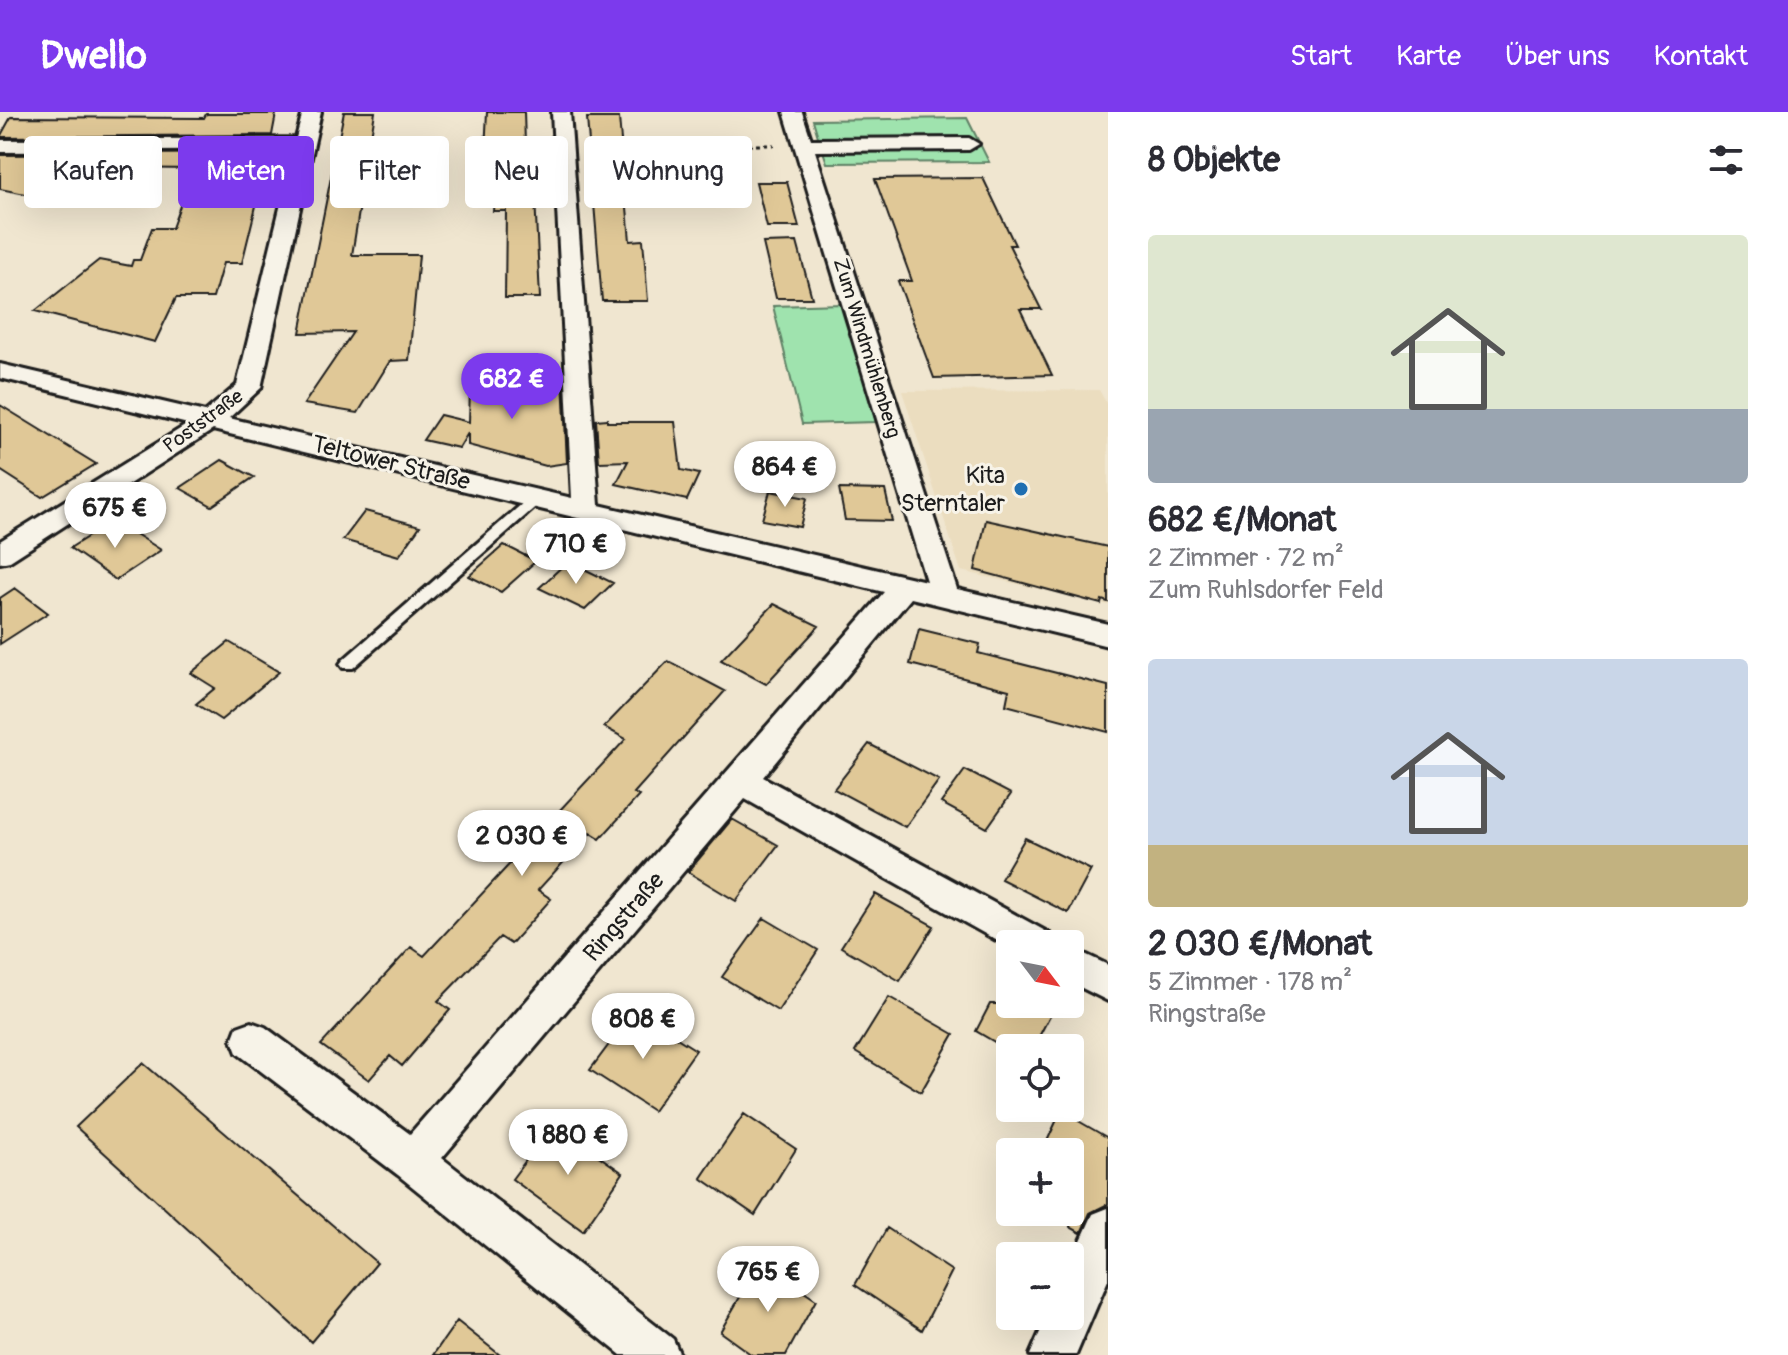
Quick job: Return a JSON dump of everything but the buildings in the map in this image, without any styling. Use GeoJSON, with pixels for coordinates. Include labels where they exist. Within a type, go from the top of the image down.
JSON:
{"type":"FeatureCollection","features":[{"type":"Feature","properties":{"kind":"street","name":"Poststraße"},"geometry":{"type":"LineString","coordinates":[[306,136],[312,112]]}},
{"type":"Feature","properties":{"kind":"street"},"geometry":{"type":"LineString","coordinates":[[561,112],[562,136]]}},
{"type":"Feature","properties":{"kind":"street","name":"Zum Windmühlenberg"},"geometry":{"type":"LineString","coordinates":[[793,112],[945,597]]}},
{"type":"Feature","properties":{"kind":"street"},"geometry":{"type":"LineString","coordinates":[[803,145],[969,144]]}},
{"type":"Feature","properties":{"kind":"street"},"geometry":{"type":"LineString","coordinates":[[0,146],[178,145]]}},
{"type":"Feature","properties":{"kind":"street","name":"Poststraße"},"geometry":{"type":"LineString","coordinates":[[0,554],[211,420],[249,388],[290,208]]}},
{"type":"Feature","properties":{"kind":"street"},"geometry":{"type":"LineString","coordinates":[[566,208],[586,511]]}},
{"type":"Feature","properties":{"kind":"street","name":"Teltower Straße"},"geometry":{"type":"LineString","coordinates":[[0,371],[1108,635]]}},
{"type":"Feature","properties":{"kind":"street","name":"Ringstraße"},"geometry":{"type":"LineString","coordinates":[[413,1161],[904,587]]}},
{"type":"Feature","properties":{"kind":"street"},"geometry":{"type":"LineString","coordinates":[[741,781],[1011,930]]}},
{"type":"Feature","properties":{"kind":"street"},"geometry":{"type":"LineString","coordinates":[[1084,971],[1108,984]]}},
{"type":"Feature","properties":{"kind":"street"},"geometry":{"type":"LineString","coordinates":[[251,1040],[413,1161],[657,1355]]}},
{"type":"Feature","properties":{"kind":"street"},"geometry":{"type":"LineString","coordinates":[[1053,1355],[1108,1229]]}},
{"type":"Feature","properties":{"kind":"lane"},"geometry":{"type":"LineString","coordinates":[[348,664],[536,499]]}},
{"type":"Feature","properties":{"kind":"path"},"geometry":{"type":"LineString","coordinates":[[568,146],[803,145]]}},
{"type":"Feature","properties":{"kind":"shaded area","name":"Kita Sterntaler"},"geometry":{"type":"Polygon","coordinates":[[[1099,390],[1108,406],[1108,605],[961,571],[902,391],[1099,390]]]}},
{"type":"Feature","properties":{"kind":"green space"},"geometry":{"type":"Polygon","coordinates":[[[967,118],[989,162],[827,163],[823,151],[973,149],[969,139],[819,140],[813,120],[967,118]]]}},
{"type":"Feature","properties":{"kind":"green space"},"geometry":{"type":"Polygon","coordinates":[[[842,304],[876,422],[802,424],[773,306],[842,304]]]}},
{"type":"Feature","properties":{"kind":"place","name":"Kita Sterntaler"},"geometry":{"type":"Point","coordinates":[1021,489]}}]}
